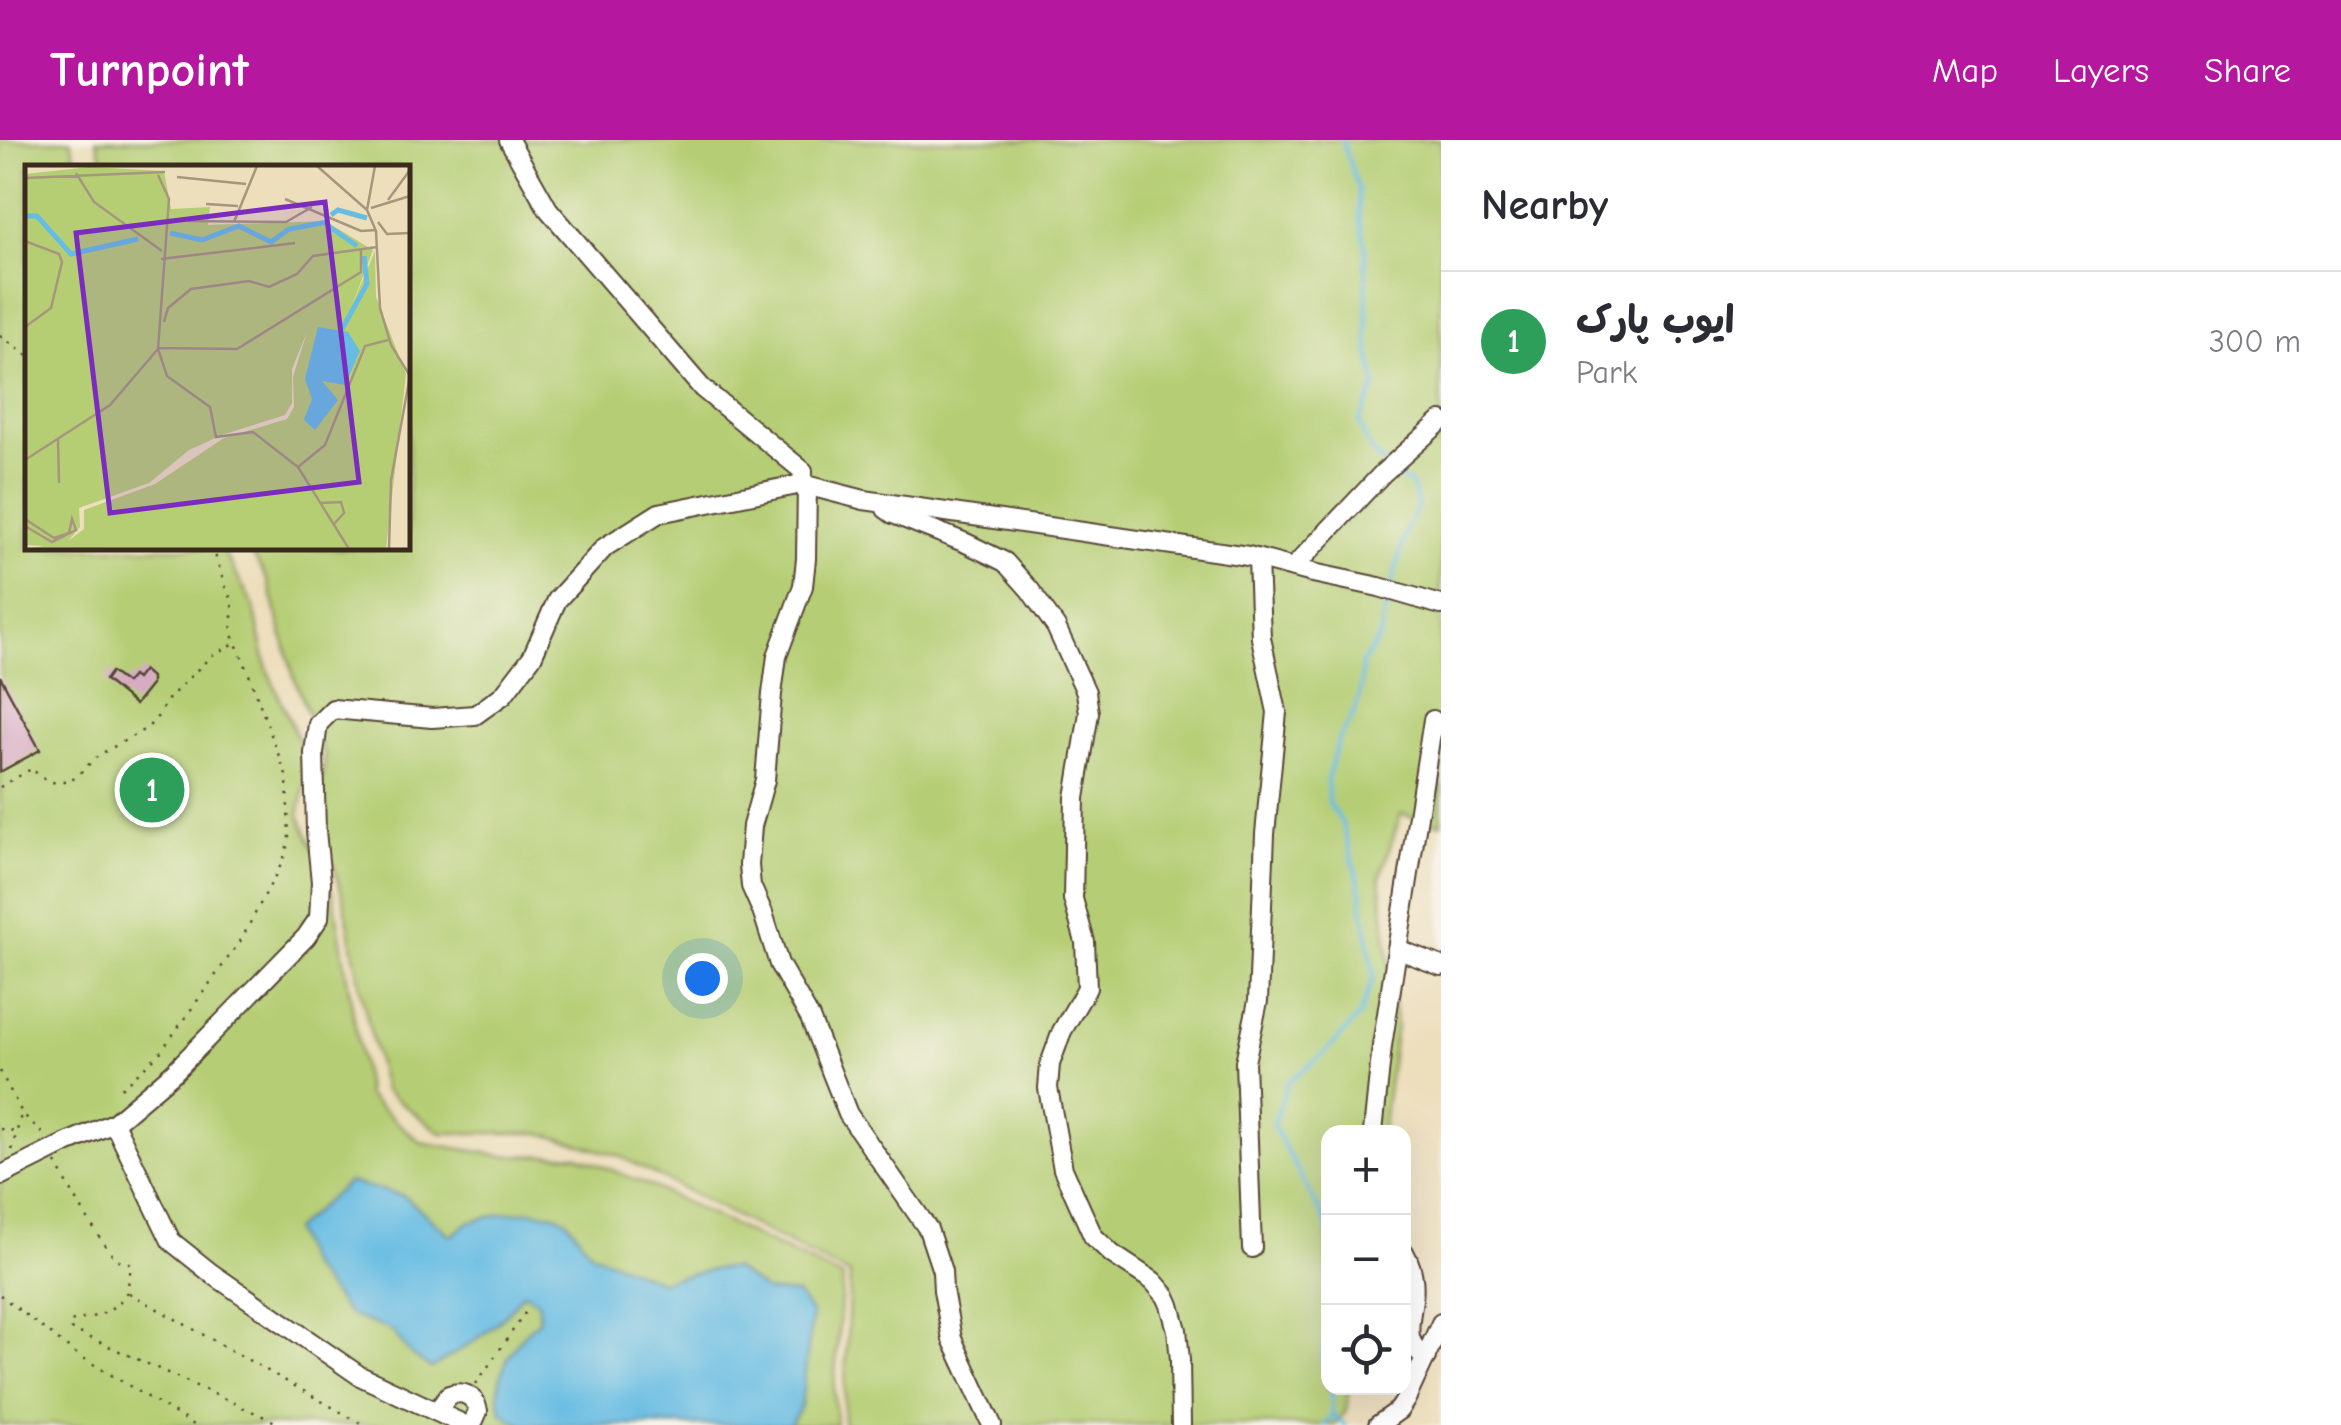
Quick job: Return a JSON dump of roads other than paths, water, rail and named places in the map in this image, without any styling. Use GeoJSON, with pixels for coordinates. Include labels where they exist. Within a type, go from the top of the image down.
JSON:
{"type":"FeatureCollection","features":[{"type":"Feature","properties":{"kind":"street"},"geometry":{"type":"LineString","coordinates":[[508,140],[548,209],[702,388],[803,471],[803,586],[777,656],[766,780],[752,826],[751,886],[778,964],[810,1018],[848,1114],[928,1230],[942,1271],[952,1339],[992,1425]]}},
{"type":"Feature","properties":{"kind":"street"},"geometry":{"type":"LineString","coordinates":[[1294,568],[1383,473],[1441,421]]}},
{"type":"Feature","properties":{"kind":"street"},"geometry":{"type":"LineString","coordinates":[[4,1168],[114,1124],[174,1072],[319,918],[314,754],[318,724],[333,708],[432,718],[475,715],[503,696],[532,657],[557,600],[605,547],[659,513],[804,484],[878,502],[1258,559],[1379,586],[1441,605]]}},
{"type":"Feature","properties":{"kind":"street"},"geometry":{"type":"LineString","coordinates":[[878,502],[893,514],[966,542],[1005,562],[1056,627],[1086,692],[1089,713],[1075,798],[1072,899],[1085,942],[1088,988],[1062,1031],[1050,1064],[1048,1088],[1063,1169],[1093,1236],[1153,1281],[1170,1305],[1180,1360],[1181,1425]]}},
{"type":"Feature","properties":{"kind":"street"},"geometry":{"type":"LineString","coordinates":[[1252,1248],[1245,1062],[1258,1001],[1266,818],[1277,712],[1262,638],[1258,559]]}},
{"type":"Feature","properties":{"kind":"street"},"geometry":{"type":"LineString","coordinates":[[1374,1125],[1382,1046],[1433,720]]}},
{"type":"Feature","properties":{"kind":"street"},"geometry":{"type":"LineString","coordinates":[[1397,949],[1441,966]]}},
{"type":"Feature","properties":{"kind":"street"},"geometry":{"type":"LineString","coordinates":[[114,1124],[172,1241],[211,1273],[360,1376],[441,1413],[468,1425],[478,1411],[474,1399],[462,1393],[450,1395],[441,1406],[441,1413]]}},
{"type":"Feature","properties":{"kind":"street"},"geometry":{"type":"LineString","coordinates":[[1411,1275],[1411,1303]]}},
{"type":"Feature","properties":{"kind":"street"},"geometry":{"type":"LineString","coordinates":[[1411,1305],[1407,1330],[1417,1352],[1426,1357]]}},
{"type":"Feature","properties":{"kind":"street"},"geometry":{"type":"LineString","coordinates":[[1378,1425],[1399,1410],[1441,1323]]}},
{"type":"Feature","properties":{"kind":"water"},"geometry":{"type":"Polygon","coordinates":[[[348,1182],[404,1196],[451,1236],[469,1222],[501,1214],[555,1214],[567,1220],[591,1253],[660,1281],[733,1268],[766,1291],[797,1294],[812,1314],[801,1406],[790,1425],[522,1425],[502,1413],[500,1380],[512,1351],[539,1321],[538,1301],[523,1293],[493,1327],[431,1368],[412,1356],[391,1330],[349,1315],[308,1265],[293,1230],[348,1182]]]}},
{"type":"Feature","properties":{"kind":"waterway"},"geometry":{"type":"LineString","coordinates":[[1342,140],[1358,188],[1365,244],[1368,342],[1376,386],[1359,422],[1369,447],[1384,464]]}},
{"type":"Feature","properties":{"kind":"waterway"},"geometry":{"type":"LineString","coordinates":[[1392,584],[1405,533],[1418,506],[1411,484],[1393,475]]}},
{"type":"Feature","properties":{"kind":"waterway"},"geometry":{"type":"LineString","coordinates":[[1322,1215],[1273,1126],[1288,1082],[1324,1054],[1360,1015],[1374,975],[1359,883],[1342,823],[1329,804],[1327,779],[1338,741],[1355,712],[1362,663],[1379,639],[1388,598]]}},
{"type":"Feature","properties":{"kind":"waterway"},"geometry":{"type":"LineString","coordinates":[[1332,1395],[1332,1416],[1345,1425]]}},
{"type":"Feature","properties":{"kind":"waterway"},"geometry":{"type":"LineString","coordinates":[[1324,1425],[1332,1416]]}},
{"type":"Feature","properties":{"kind":"place","name":"ایوب پارک"},"geometry":{"type":"Point","coordinates":[152,790]}}]}
